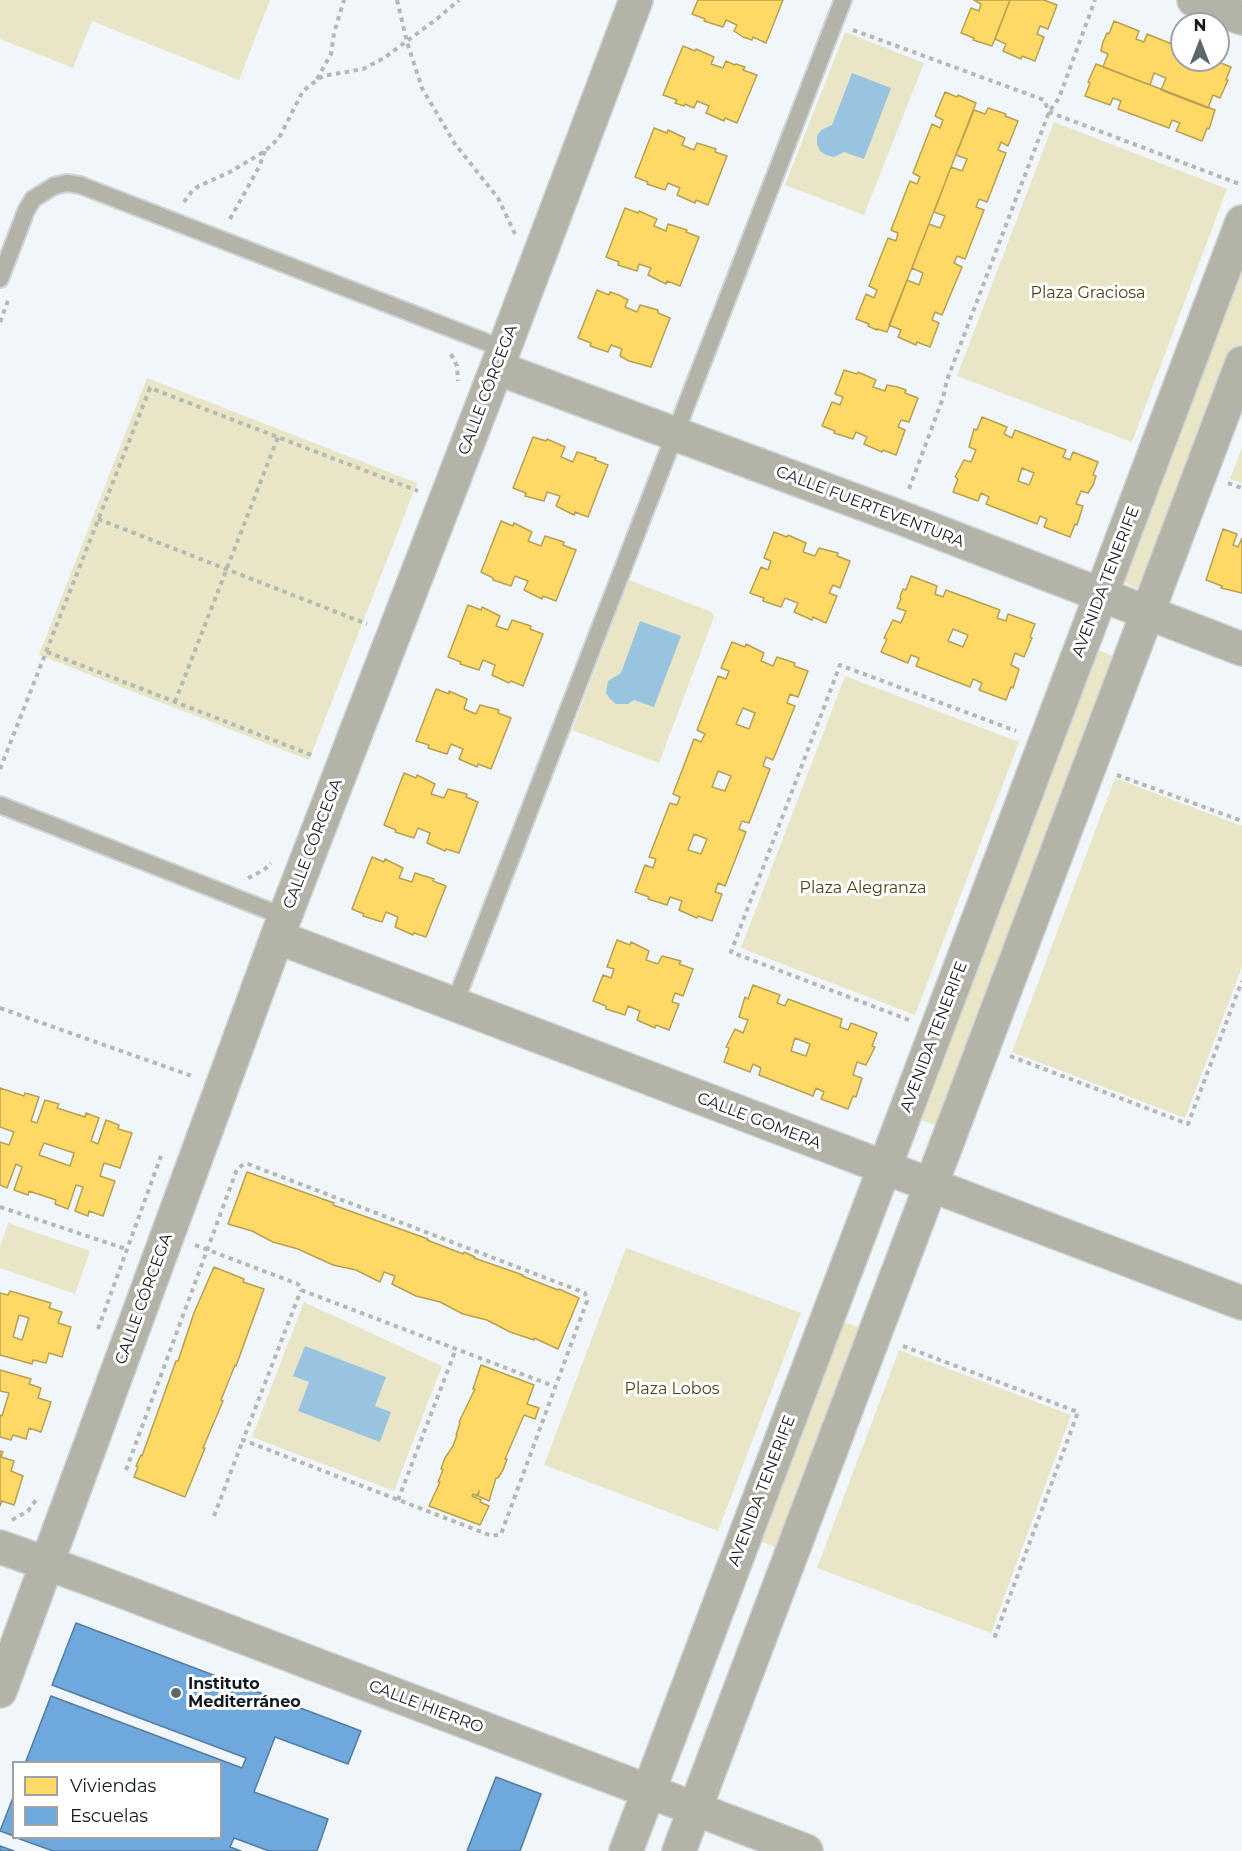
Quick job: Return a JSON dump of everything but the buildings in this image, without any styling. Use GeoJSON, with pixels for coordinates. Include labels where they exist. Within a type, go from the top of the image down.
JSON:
{"type":"FeatureCollection","features":[{"type":"Feature","properties":{"kind":"street","name":"CALLE CÓRCEGA"},"geometry":{"type":"LineString","coordinates":[[0,1691],[281,927],[636,0]]}},
{"type":"Feature","properties":{"kind":"street"},"geometry":{"type":"LineString","coordinates":[[1194,0],[1242,18]]}},
{"type":"Feature","properties":{"kind":"street","name":"AVENIDA TENERIFE"},"geometry":{"type":"LineString","coordinates":[[626,1851],[1242,222]]}},
{"type":"Feature","properties":{"kind":"street","name":"CALLE FUERTEVENTURA"},"geometry":{"type":"LineString","coordinates":[[500,358],[674,434],[1242,649]]}},
{"type":"Feature","properties":{"kind":"street"},"geometry":{"type":"LineString","coordinates":[[679,1851],[1242,363]]}},
{"type":"Feature","properties":{"kind":"street","name":"CALLE GOMERA"},"geometry":{"type":"LineString","coordinates":[[281,927],[453,1005],[1242,1303]]}},
{"type":"Feature","properties":{"kind":"street","name":"CALLE HIERRO"},"geometry":{"type":"LineString","coordinates":[[2,1535],[46,1562],[806,1851]]}},
{"type":"Feature","properties":{"kind":"lane"},"geometry":{"type":"LineString","coordinates":[[453,1005],[843,0]]}},
{"type":"Feature","properties":{"kind":"lane"},"geometry":{"type":"LineString","coordinates":[[6,284],[26,211],[33,199],[54,186],[67,183],[80,185],[500,358]]}},
{"type":"Feature","properties":{"kind":"lane"},"geometry":{"type":"LineString","coordinates":[[0,805],[281,927]]}},
{"type":"Feature","properties":{"kind":"path"},"geometry":{"type":"LineString","coordinates":[[317,80],[331,54],[334,33],[344,0]]}},
{"type":"Feature","properties":{"kind":"path"},"geometry":{"type":"LineString","coordinates":[[397,0],[416,71],[428,98],[455,144],[498,198],[517,237]]}},
{"type":"Feature","properties":{"kind":"path"},"geometry":{"type":"LineString","coordinates":[[182,208],[192,191],[265,151],[279,138],[303,91],[317,80],[323,76],[363,69],[384,58],[459,0]]}},
{"type":"Feature","properties":{"kind":"path"},"geometry":{"type":"LineString","coordinates":[[899,518],[943,398],[947,380],[1049,112],[1059,98],[1095,0]]}},
{"type":"Feature","properties":{"kind":"path"},"geometry":{"type":"LineString","coordinates":[[834,23],[1044,100],[1049,112],[1242,185]]}},
{"type":"Feature","properties":{"kind":"path"},"geometry":{"type":"LineString","coordinates":[[227,225],[259,167],[265,151]]}},
{"type":"Feature","properties":{"kind":"path"},"geometry":{"type":"LineString","coordinates":[[0,322],[6,284]]}},
{"type":"Feature","properties":{"kind":"path"},"geometry":{"type":"LineString","coordinates":[[447,350],[457,366],[457,386]]}},
{"type":"Feature","properties":{"kind":"path"},"geometry":{"type":"LineString","coordinates":[[0,769],[150,388],[419,491],[414,502]]}},
{"type":"Feature","properties":{"kind":"path"},"geometry":{"type":"LineString","coordinates":[[175,702],[278,437]]}},
{"type":"Feature","properties":{"kind":"path"},"geometry":{"type":"LineString","coordinates":[[1225,482],[1242,488]]}},
{"type":"Feature","properties":{"kind":"path"},"geometry":{"type":"LineString","coordinates":[[98,519],[367,625],[372,614]]}},
{"type":"Feature","properties":{"kind":"path"},"geometry":{"type":"LineString","coordinates":[[47,652],[316,756],[312,766]]}},
{"type":"Feature","properties":{"kind":"path"},"geometry":{"type":"LineString","coordinates":[[915,1022],[731,952],[840,665],[1025,735]]}},
{"type":"Feature","properties":{"kind":"path"},"geometry":{"type":"LineString","coordinates":[[1113,773],[1242,821]]}},
{"type":"Feature","properties":{"kind":"path"},"geometry":{"type":"LineString","coordinates":[[1007,1055],[1188,1125],[1242,981]]}},
{"type":"Feature","properties":{"kind":"path"},"geometry":{"type":"LineString","coordinates":[[0,1008],[192,1076],[188,1086]]}},
{"type":"Feature","properties":{"kind":"path"},"geometry":{"type":"LineString","coordinates":[[95,1337],[163,1152]]}},
{"type":"Feature","properties":{"kind":"path"},"geometry":{"type":"LineString","coordinates":[[126,1470],[237,1169],[244,1164],[582,1290],[587,1297],[501,1534],[492,1536],[243,1440]]}},
{"type":"Feature","properties":{"kind":"path"},"geometry":{"type":"LineString","coordinates":[[0,1207],[126,1249]]}},
{"type":"Feature","properties":{"kind":"path"},"geometry":{"type":"LineString","coordinates":[[188,1242],[298,1284],[301,1290],[556,1387]]}},
{"type":"Feature","properties":{"kind":"path"},"geometry":{"type":"LineString","coordinates":[[214,1516],[301,1290]]}},
{"type":"Feature","properties":{"kind":"path"},"geometry":{"type":"LineString","coordinates":[[896,1344],[1078,1412],[994,1639]]}},
{"type":"Feature","properties":{"kind":"path"},"geometry":{"type":"LineString","coordinates":[[398,1500],[456,1349]]}},
{"type":"Feature","properties":{"kind":"path"},"geometry":{"type":"LineString","coordinates":[[2,1535],[13,1520],[28,1511],[40,1492]]}},
{"type":"Feature","properties":{"kind":"green space"},"geometry":{"type":"Polygon","coordinates":[[[0,0],[270,0],[239,80],[92,21],[73,68],[0,39],[0,0]]]}},
{"type":"Feature","properties":{"kind":"green space"},"geometry":{"type":"Polygon","coordinates":[[[845,32],[924,63],[864,215],[785,185],[845,32]]]}},
{"type":"Feature","properties":{"kind":"green space","name":"Plaza Graciosa"},"geometry":{"type":"Polygon","coordinates":[[[1054,122],[1227,189],[1132,442],[957,376],[1054,122]]]}},
{"type":"Feature","properties":{"kind":"green space"},"geometry":{"type":"Polygon","coordinates":[[[1242,249],[1242,344],[1152,580],[1139,588],[1132,587],[1122,576],[1242,249]]]}},
{"type":"Feature","properties":{"kind":"green space"},"geometry":{"type":"Polygon","coordinates":[[[147,378],[417,483],[309,760],[39,655],[147,378]]]}},
{"type":"Feature","properties":{"kind":"green space"},"geometry":{"type":"Polygon","coordinates":[[[1242,448],[1242,483],[1230,479],[1242,448]]]}},
{"type":"Feature","properties":{"kind":"green space"},"geometry":{"type":"Polygon","coordinates":[[[629,580],[712,612],[714,617],[659,763],[572,730],[629,580]]]}},
{"type":"Feature","properties":{"kind":"green space"},"geometry":{"type":"Polygon","coordinates":[[[1090,647],[1123,660],[945,1129],[913,1117],[1090,647]]]}},
{"type":"Feature","properties":{"kind":"green space","name":"Plaza Alegranza"},"geometry":{"type":"Polygon","coordinates":[[[845,676],[1019,742],[915,1015],[741,948],[845,676]]]}},
{"type":"Feature","properties":{"kind":"green space"},"geometry":{"type":"Polygon","coordinates":[[[1115,778],[1242,826],[1242,967],[1185,1118],[1012,1052],[1115,778]]]}},
{"type":"Feature","properties":{"kind":"green space"},"geometry":{"type":"Polygon","coordinates":[[[8,1223],[90,1251],[75,1294],[0,1268],[0,1247],[8,1223]]]}},
{"type":"Feature","properties":{"kind":"green space","name":"Plaza Lobos"},"geometry":{"type":"Polygon","coordinates":[[[626,1248],[801,1313],[718,1531],[544,1465],[626,1248]]]}},
{"type":"Feature","properties":{"kind":"green space"},"geometry":{"type":"Polygon","coordinates":[[[304,1302],[442,1366],[394,1491],[252,1437],[304,1302]]]}},
{"type":"Feature","properties":{"kind":"green space"},"geometry":{"type":"Polygon","coordinates":[[[837,1319],[866,1330],[783,1550],[754,1539],[837,1319]]]}},
{"type":"Feature","properties":{"kind":"green space"},"geometry":{"type":"Polygon","coordinates":[[[899,1350],[1071,1415],[991,1633],[817,1568],[899,1350]]]}},
{"type":"Feature","properties":{"kind":"water"},"geometry":{"type":"Polygon","coordinates":[[[852,73],[891,88],[864,159],[844,152],[834,157],[826,155],[820,151],[817,144],[817,136],[821,130],[832,125],[852,73]]]}},
{"type":"Feature","properties":{"kind":"water"},"geometry":{"type":"Polygon","coordinates":[[[640,621],[681,636],[654,707],[634,700],[628,704],[616,704],[606,693],[608,681],[621,673],[640,621]]]}},
{"type":"Feature","properties":{"kind":"water"},"geometry":{"type":"Polygon","coordinates":[[[305,1346],[386,1377],[375,1406],[391,1412],[380,1442],[298,1411],[309,1382],[293,1376],[305,1346]]]}},
{"type":"Feature","properties":{"kind":"place","name":"Instituto Mediterráneo"},"geometry":{"type":"Point","coordinates":[176,1693]}}]}
